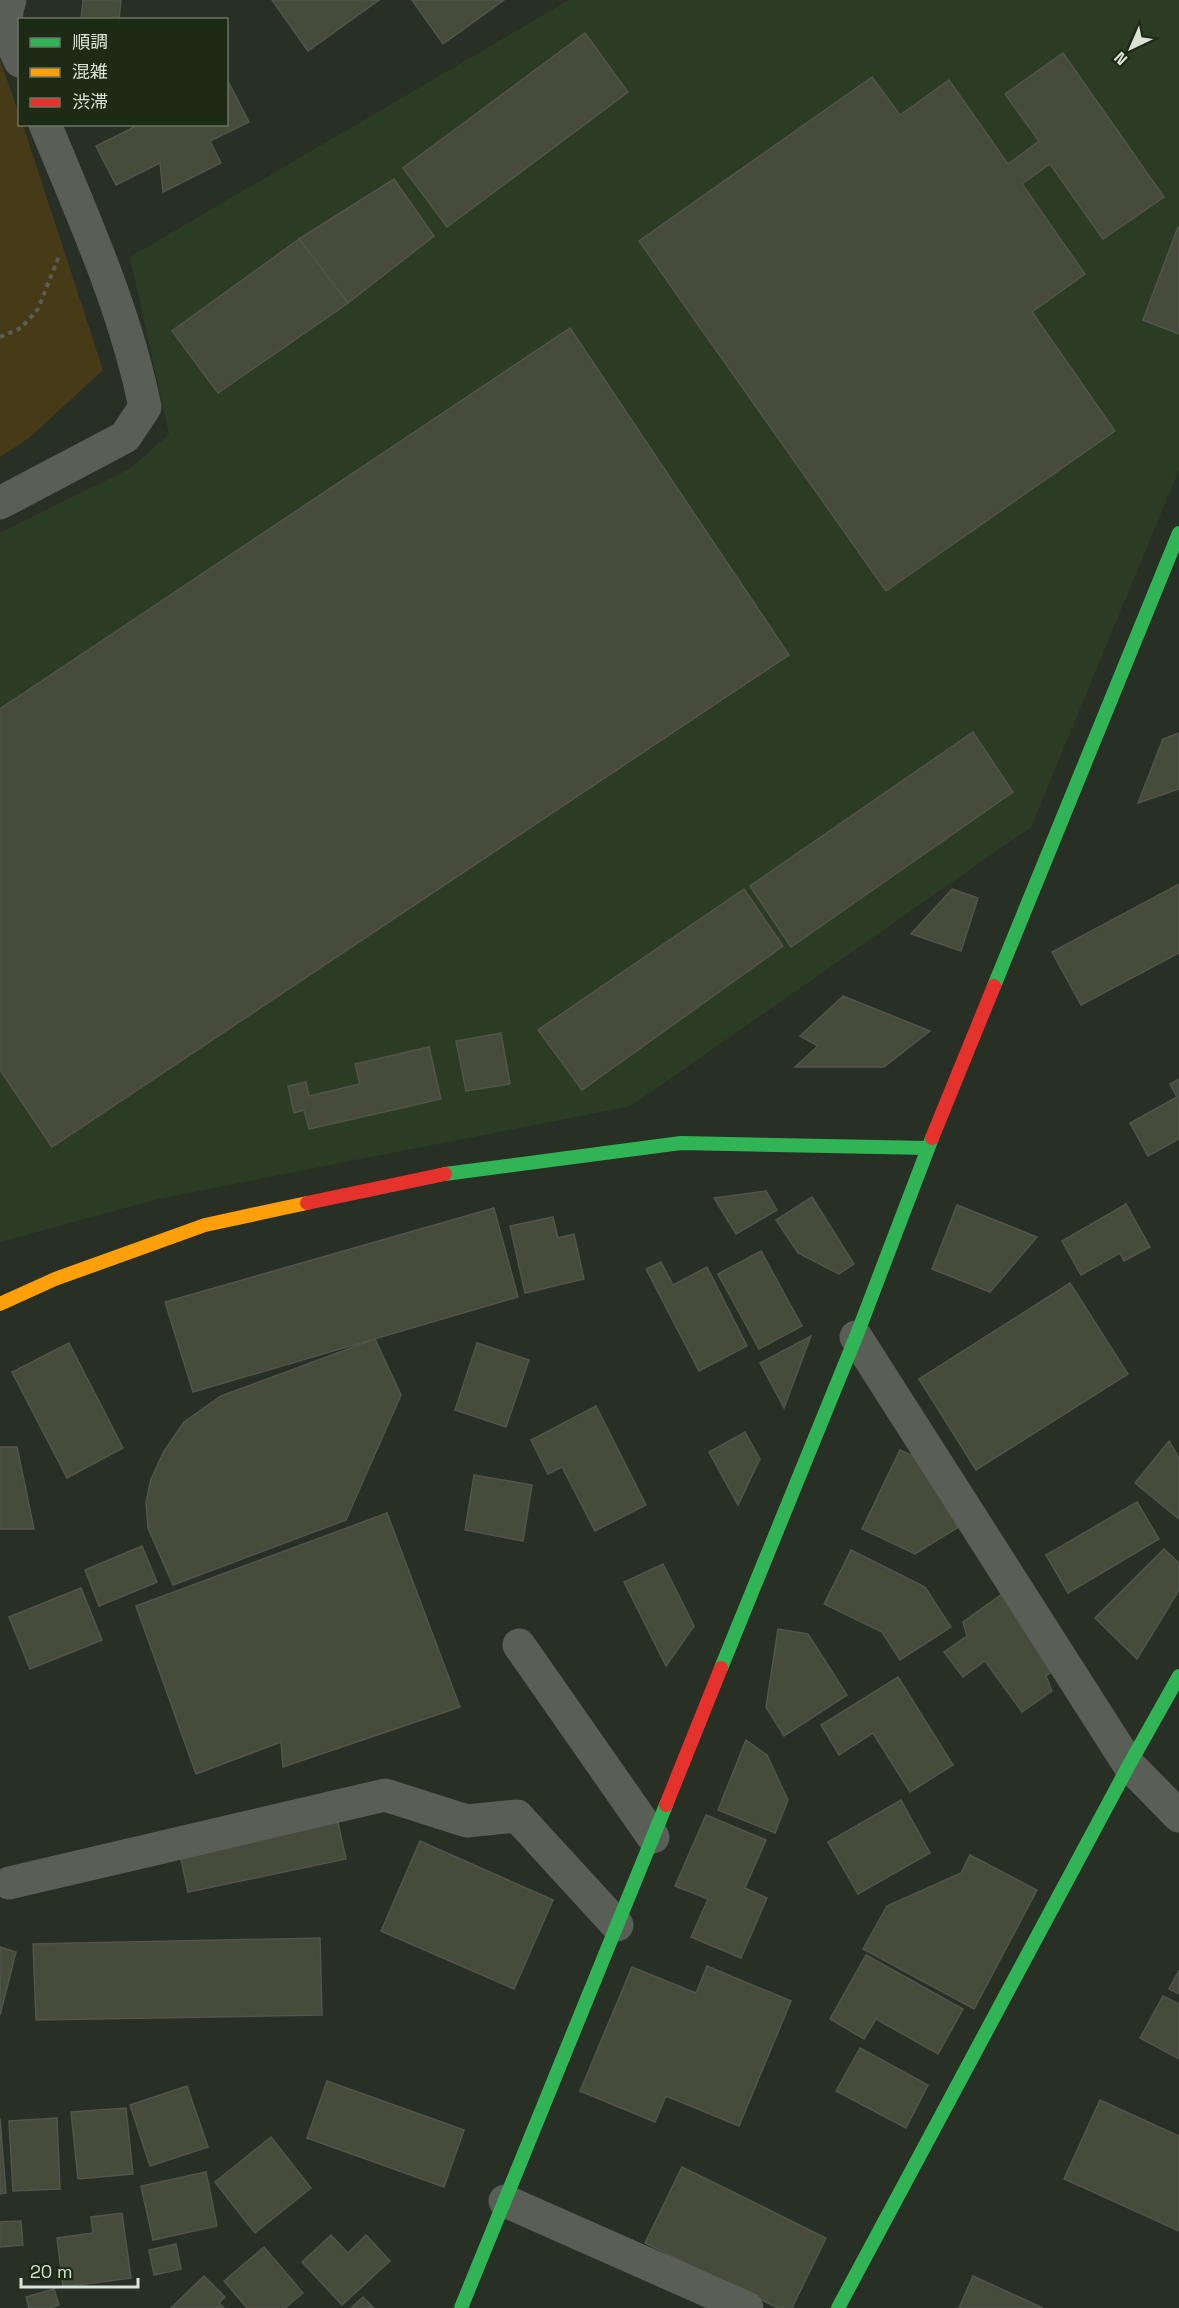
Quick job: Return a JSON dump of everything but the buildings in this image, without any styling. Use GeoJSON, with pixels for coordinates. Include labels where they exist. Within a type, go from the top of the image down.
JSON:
{"type":"FeatureCollection","features":[{"type":"Feature","properties":{"kind":"street"},"geometry":{"type":"LineString","coordinates":[[10,0],[6,30],[18,57]]}},
{"type":"Feature","properties":{"kind":"street"},"geometry":{"type":"LineString","coordinates":[[0,503],[125,437],[145,407],[137,368],[111,285],[46,126]]}},
{"type":"Feature","properties":{"kind":"street"},"geometry":{"type":"LineString","coordinates":[[461,2308],[856,1337],[928,1148],[1179,533]]}},
{"type":"Feature","properties":{"kind":"street"},"geometry":{"type":"LineString","coordinates":[[0,1304],[55,1279],[205,1225],[461,1170],[681,1143],[928,1148]]}},
{"type":"Feature","properties":{"kind":"street"},"geometry":{"type":"LineString","coordinates":[[856,1337],[1129,1765],[1179,1816]]}},
{"type":"Feature","properties":{"kind":"street"},"geometry":{"type":"LineString","coordinates":[[519,1645],[653,1836]]}},
{"type":"Feature","properties":{"kind":"street"},"geometry":{"type":"LineString","coordinates":[[838,2308],[1179,1676]]}},
{"type":"Feature","properties":{"kind":"street"},"geometry":{"type":"LineString","coordinates":[[9,1882],[385,1795],[467,1821],[517,1816],[617,1925]]}},
{"type":"Feature","properties":{"kind":"street"},"geometry":{"type":"LineString","coordinates":[[505,2201],[747,2308]]}},
{"type":"Feature","properties":{"kind":"path"},"geometry":{"type":"LineString","coordinates":[[0,337],[21,328],[38,309],[80,209]]}},
{"type":"Feature","properties":{"kind":"shaded area"},"geometry":{"type":"Polygon","coordinates":[[[569,0],[1179,0],[1179,470],[1031,827],[631,1106],[158,1199],[0,1242],[0,533],[131,468],[169,434],[130,257],[569,0]]]}},
{"type":"Feature","properties":{"kind":"shaded area"},"geometry":{"type":"Polygon","coordinates":[[[0,60],[18,111],[18,126],[23,126],[103,370],[29,438],[0,457],[0,60]]]}},
{"type":"Feature","properties":{"kind":"traffic: fast"},"geometry":{"type":"LineString","coordinates":[[994,986],[1179,533]]}},
{"type":"Feature","properties":{"kind":"traffic: fast"},"geometry":{"type":"LineString","coordinates":[[721,1668],[856,1337],[932,1138]]}},
{"type":"Feature","properties":{"kind":"traffic: fast"},"geometry":{"type":"LineString","coordinates":[[445,1174],[681,1143],[928,1148]]}},
{"type":"Feature","properties":{"kind":"traffic: fast"},"geometry":{"type":"LineString","coordinates":[[838,2308],[1179,1676]]}},
{"type":"Feature","properties":{"kind":"traffic: fast"},"geometry":{"type":"LineString","coordinates":[[461,2308],[666,1805]]}},
{"type":"Feature","properties":{"kind":"traffic: slow"},"geometry":{"type":"LineString","coordinates":[[0,1304],[55,1279],[205,1225],[307,1203]]}},
{"type":"Feature","properties":{"kind":"traffic: jam"},"geometry":{"type":"LineString","coordinates":[[932,1138],[994,986]]}},
{"type":"Feature","properties":{"kind":"traffic: jam"},"geometry":{"type":"LineString","coordinates":[[307,1203],[445,1174]]}},
{"type":"Feature","properties":{"kind":"traffic: jam"},"geometry":{"type":"LineString","coordinates":[[666,1805],[721,1668]]}}]}
